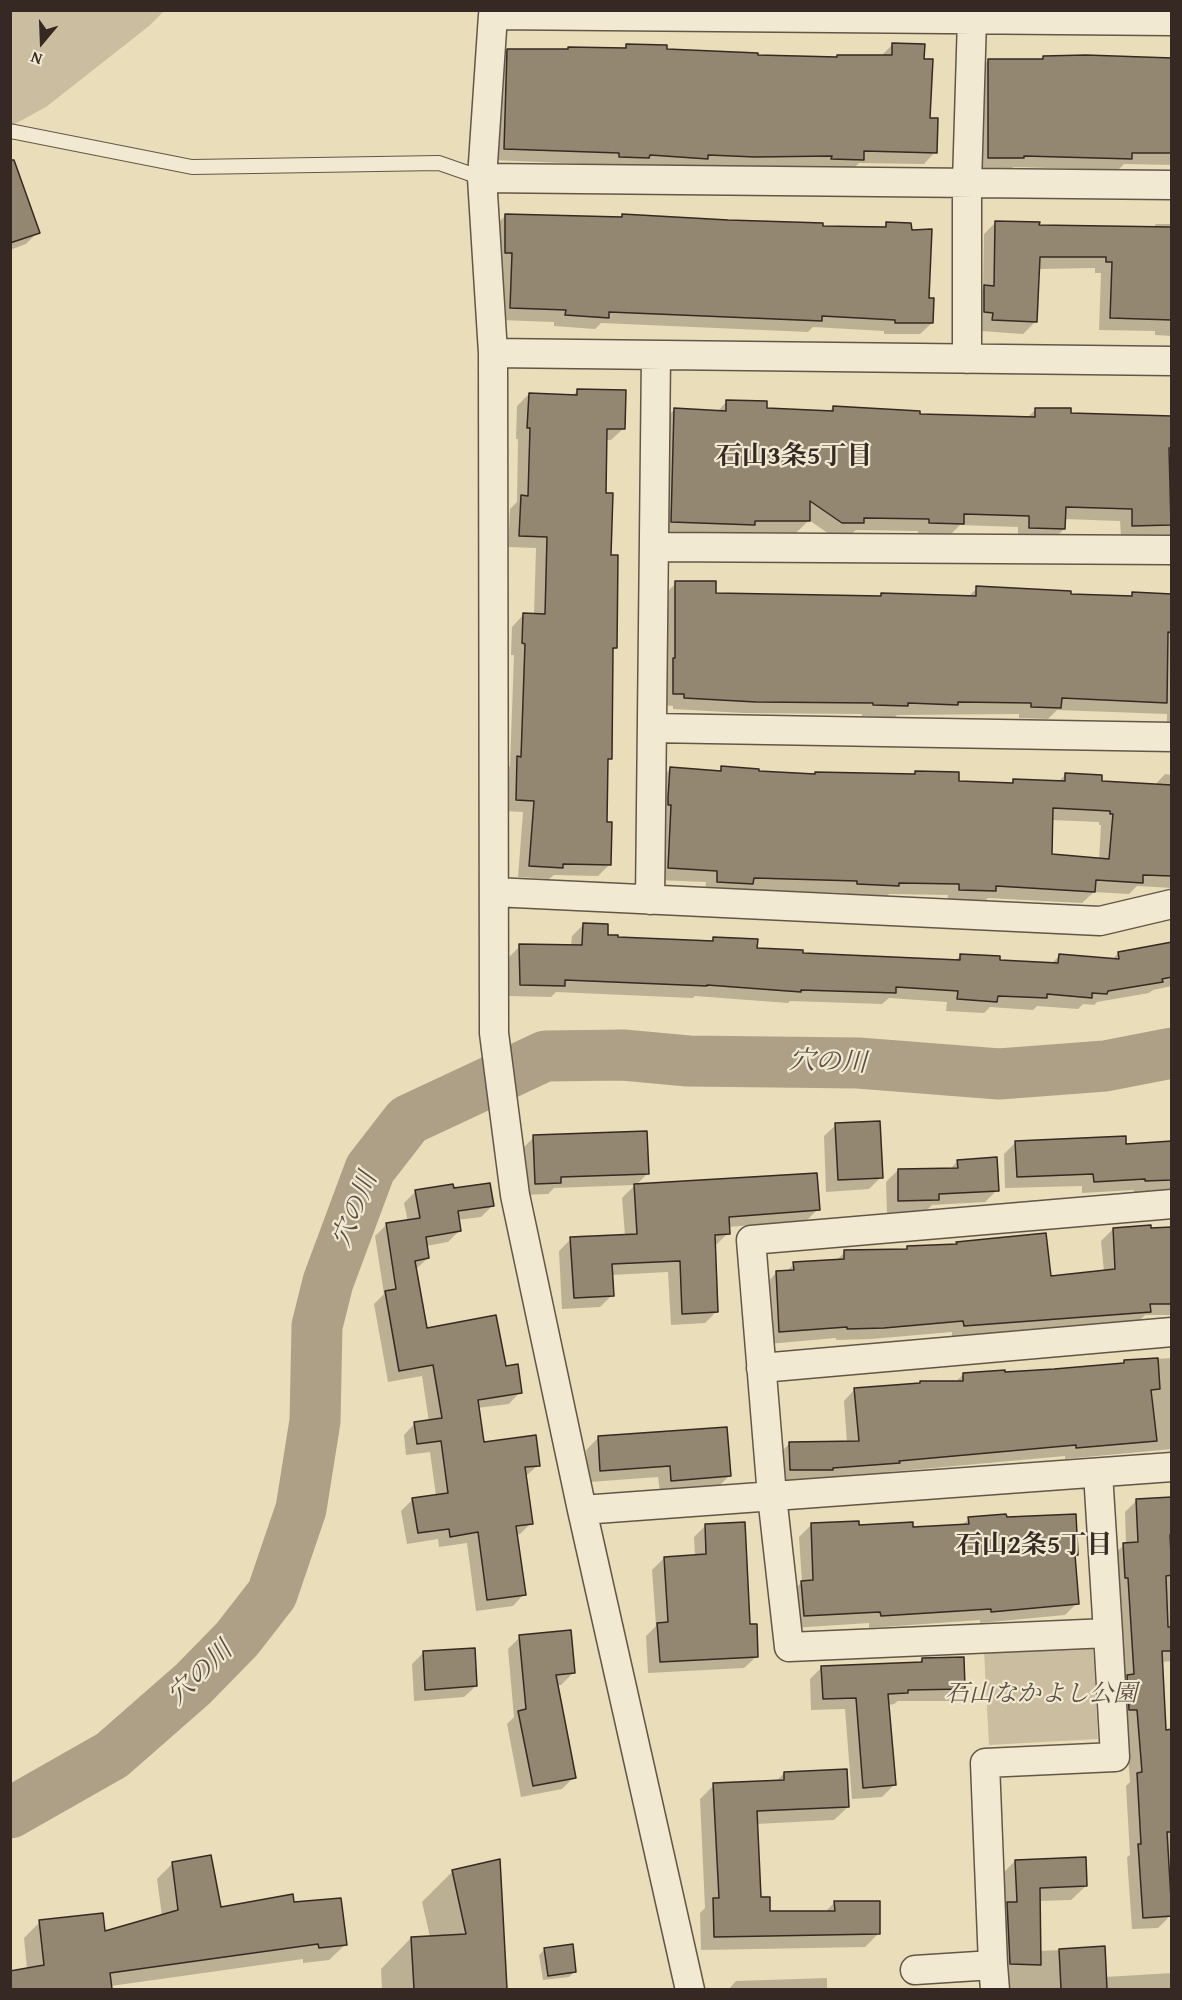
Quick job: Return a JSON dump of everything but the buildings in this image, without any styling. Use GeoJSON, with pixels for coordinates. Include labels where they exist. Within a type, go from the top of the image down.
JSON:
{"type":"FeatureCollection","features":[{"type":"Feature","properties":{"kind":"street"},"geometry":{"type":"LineString","coordinates":[[690,1989],[514,1195],[494,1032],[494,354],[482,178],[494,15],[1172,21]]}},
{"type":"Feature","properties":{"kind":"street"},"geometry":{"type":"LineString","coordinates":[[967,359],[967,183],[972,19]]}},
{"type":"Feature","properties":{"kind":"street"},"geometry":{"type":"LineString","coordinates":[[482,178],[1172,185]]}},
{"type":"Feature","properties":{"kind":"street"},"geometry":{"type":"LineString","coordinates":[[494,354],[1172,361]]}},
{"type":"Feature","properties":{"kind":"street"},"geometry":{"type":"LineString","coordinates":[[650,900],[656,355]]}},
{"type":"Feature","properties":{"kind":"street"},"geometry":{"type":"LineString","coordinates":[[654,546],[1172,550]]}},
{"type":"Feature","properties":{"kind":"street"},"geometry":{"type":"LineString","coordinates":[[652,728],[1172,737]]}},
{"type":"Feature","properties":{"kind":"street"},"geometry":{"type":"LineString","coordinates":[[494,892],[1100,921],[1172,904]]}},
{"type":"Feature","properties":{"kind":"street"},"geometry":{"type":"LineString","coordinates":[[1108,1633],[789,1647],[772,1496],[751,1240],[1172,1204]]}},
{"type":"Feature","properties":{"kind":"street"},"geometry":{"type":"LineString","coordinates":[[761,1368],[1172,1332]]}},
{"type":"Feature","properties":{"kind":"street"},"geometry":{"type":"LineString","coordinates":[[582,1510],[1172,1467]]}},
{"type":"Feature","properties":{"kind":"street"},"geometry":{"type":"LineString","coordinates":[[915,1970],[994,1977],[986,1763],[1115,1757],[1098,1473]]}},
{"type":"Feature","properties":{"kind":"lane"},"geometry":{"type":"LineString","coordinates":[[10,131],[192,167],[439,163],[482,178]]}},
{"type":"Feature","properties":{"kind":"green space"},"geometry":{"type":"Polygon","coordinates":[[[11,11],[164,11],[149,26],[46,107],[11,126],[11,11]]]}},
{"type":"Feature","properties":{"kind":"green space","name":"石山なかよし公園"},"geometry":{"type":"Polygon","coordinates":[[[1093,1645],[1098,1739],[989,1745],[984,1651],[1093,1645]]]}},
{"type":"Feature","properties":{"kind":"waterway","name":"穴の川"},"geometry":{"type":"LineString","coordinates":[[10,1813],[112,1755],[193,1684],[237,1639],[272,1594],[301,1509],[315,1421],[317,1326],[328,1282],[370,1169],[408,1120],[545,1056],[623,1055],[688,1061],[858,1063],[999,1074],[1105,1066],[1172,1053]]}},
{"type":"Feature","properties":{"kind":"district","name":"石山3条5丁目"},"geometry":{"type":"Point","coordinates":[794,457]}},
{"type":"Feature","properties":{"kind":"district","name":"石山2条5丁目"},"geometry":{"type":"Point","coordinates":[1034,1546]}}]}
